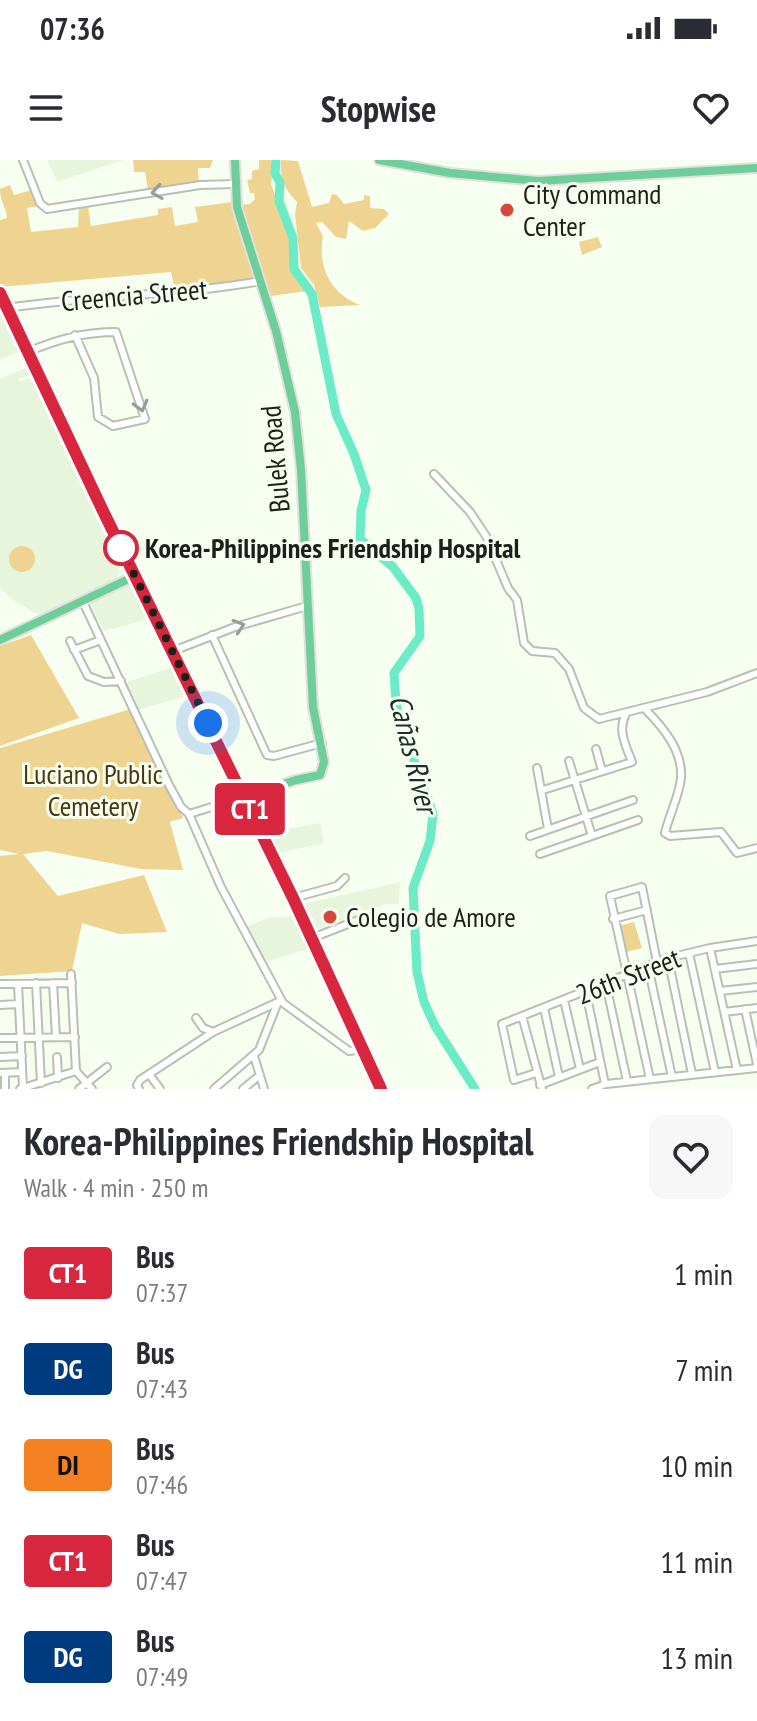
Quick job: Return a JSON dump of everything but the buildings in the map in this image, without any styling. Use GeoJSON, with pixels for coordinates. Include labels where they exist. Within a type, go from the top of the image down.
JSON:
{"type":"FeatureCollection","features":[{"type":"Feature","properties":{"kind":"main road","name":"Bulek Road"},"geometry":{"type":"LineString","coordinates":[[235,160],[238,211],[285,363],[295,412],[301,470],[313,707],[324,762],[322,773],[244,797]]}},
{"type":"Feature","properties":{"kind":"main road"},"geometry":{"type":"LineString","coordinates":[[379,160],[473,176],[553,181],[757,168]]}},
{"type":"Feature","properties":{"kind":"main road"},"geometry":{"type":"LineString","coordinates":[[0,293],[293,898],[380,1089]]}},
{"type":"Feature","properties":{"kind":"main road"},"geometry":{"type":"LineString","coordinates":[[0,640],[135,576]]}},
{"type":"Feature","properties":{"kind":"street"},"geometry":{"type":"LineString","coordinates":[[23,160],[40,203],[47,209],[200,185],[235,184]]}},
{"type":"Feature","properties":{"kind":"street","name":"Creencia Street"},"geometry":{"type":"LineString","coordinates":[[7,308],[261,281]]}},
{"type":"Feature","properties":{"kind":"street"},"geometry":{"type":"LineString","coordinates":[[28,352],[59,338],[75,335],[117,332],[146,417],[113,426],[97,416],[94,378],[75,335]]}},
{"type":"Feature","properties":{"kind":"street"},"geometry":{"type":"LineString","coordinates":[[434,474],[470,512],[486,536],[508,588],[517,600],[524,643],[532,651],[555,653],[569,669],[584,708],[590,713],[603,720],[707,692],[757,673]]}},
{"type":"Feature","properties":{"kind":"street"},"geometry":{"type":"LineString","coordinates":[[83,602],[169,785],[181,807],[189,814],[221,887],[279,998],[349,1051],[364,1049]]}},
{"type":"Feature","properties":{"kind":"street"},"geometry":{"type":"LineString","coordinates":[[173,651],[212,635],[307,606]]}},
{"type":"Feature","properties":{"kind":"street"},"geometry":{"type":"LineString","coordinates":[[212,635],[267,755],[274,756],[322,743]]}},
{"type":"Feature","properties":{"kind":"street"},"geometry":{"type":"LineString","coordinates":[[74,650],[101,640]]}},
{"type":"Feature","properties":{"kind":"street"},"geometry":{"type":"LineString","coordinates":[[70,641],[88,676],[104,682],[121,681]]}},
{"type":"Feature","properties":{"kind":"street"},"geometry":{"type":"LineString","coordinates":[[644,708],[668,735],[680,767],[680,781],[665,829],[666,835],[721,832],[737,853],[757,848]]}},
{"type":"Feature","properties":{"kind":"street"},"geometry":{"type":"LineString","coordinates":[[543,790],[632,762],[622,731],[622,721],[627,713]]}},
{"type":"Feature","properties":{"kind":"street"},"geometry":{"type":"LineString","coordinates":[[596,749],[602,771]]}},
{"type":"Feature","properties":{"kind":"street"},"geometry":{"type":"LineString","coordinates":[[569,761],[592,836]]}},
{"type":"Feature","properties":{"kind":"street"},"geometry":{"type":"LineString","coordinates":[[537,768],[548,829]]}},
{"type":"Feature","properties":{"kind":"street"},"geometry":{"type":"LineString","coordinates":[[189,814],[244,797]]}},
{"type":"Feature","properties":{"kind":"street"},"geometry":{"type":"LineString","coordinates":[[530,836],[633,800]]}},
{"type":"Feature","properties":{"kind":"street"},"geometry":{"type":"LineString","coordinates":[[540,854],[638,820]]}},
{"type":"Feature","properties":{"kind":"street"},"geometry":{"type":"LineString","coordinates":[[293,898],[337,886],[345,878]]}},
{"type":"Feature","properties":{"kind":"street"},"geometry":{"type":"LineString","coordinates":[[650,1079],[608,898],[643,888],[657,962]]}},
{"type":"Feature","properties":{"kind":"street"},"geometry":{"type":"LineString","coordinates":[[613,919],[647,910]]}},
{"type":"Feature","properties":{"kind":"street"},"geometry":{"type":"LineString","coordinates":[[312,938],[361,919]]}},
{"type":"Feature","properties":{"kind":"street","name":"26th Street"},"geometry":{"type":"LineString","coordinates":[[536,1073],[514,1080],[502,1024],[668,958],[757,941]]}},
{"type":"Feature","properties":{"kind":"street"},"geometry":{"type":"LineString","coordinates":[[710,948],[737,1070]]}},
{"type":"Feature","properties":{"kind":"street"},"geometry":{"type":"LineString","coordinates":[[689,953],[715,1072]]}},
{"type":"Feature","properties":{"kind":"street"},"geometry":{"type":"LineString","coordinates":[[668,958],[692,1074]]}},
{"type":"Feature","properties":{"kind":"street"},"geometry":{"type":"LineString","coordinates":[[715,969],[757,964]]}},
{"type":"Feature","properties":{"kind":"street"},"geometry":{"type":"LineString","coordinates":[[648,966],[672,1077]]}},
{"type":"Feature","properties":{"kind":"street"},"geometry":{"type":"LineString","coordinates":[[71,974],[76,1071],[90,1087]]}},
{"type":"Feature","properties":{"kind":"street"},"geometry":{"type":"LineString","coordinates":[[36,983],[41,1083]]}},
{"type":"Feature","properties":{"kind":"street"},"geometry":{"type":"LineString","coordinates":[[53,983],[56,1037]]}},
{"type":"Feature","properties":{"kind":"street"},"geometry":{"type":"LineString","coordinates":[[0,984],[72,983]]}},
{"type":"Feature","properties":{"kind":"street"},"geometry":{"type":"LineString","coordinates":[[18,984],[21,1089],[76,1071]]}},
{"type":"Feature","properties":{"kind":"street"},"geometry":{"type":"LineString","coordinates":[[606,984],[627,1081]]}},
{"type":"Feature","properties":{"kind":"street"},"geometry":{"type":"LineString","coordinates":[[720,991],[757,987]]}},
{"type":"Feature","properties":{"kind":"street"},"geometry":{"type":"LineString","coordinates":[[586,992],[605,1084]]}},
{"type":"Feature","properties":{"kind":"street"},"geometry":{"type":"LineString","coordinates":[[139,1089],[138,1083],[149,1074],[213,1032],[279,998]]}},
{"type":"Feature","properties":{"kind":"street"},"geometry":{"type":"LineString","coordinates":[[214,1089],[254,1056],[263,1043],[279,998]]}},
{"type":"Feature","properties":{"kind":"street"},"geometry":{"type":"LineString","coordinates":[[564,1000],[580,1069]]}},
{"type":"Feature","properties":{"kind":"street"},"geometry":{"type":"LineString","coordinates":[[0,1005],[19,1004]]}},
{"type":"Feature","properties":{"kind":"street"},"geometry":{"type":"LineString","coordinates":[[544,1008],[559,1077]]}},
{"type":"Feature","properties":{"kind":"street"},"geometry":{"type":"LineString","coordinates":[[724,1012],[757,1008]]}},
{"type":"Feature","properties":{"kind":"street"},"geometry":{"type":"LineString","coordinates":[[592,1089],[605,1084],[757,1066],[745,1009]]}},
{"type":"Feature","properties":{"kind":"street"},"geometry":{"type":"LineString","coordinates":[[522,1016],[541,1087],[600,1062]]}},
{"type":"Feature","properties":{"kind":"street"},"geometry":{"type":"LineString","coordinates":[[196,1018],[203,1028],[213,1032]]}},
{"type":"Feature","properties":{"kind":"street"},"geometry":{"type":"LineString","coordinates":[[0,1038],[75,1037]]}},
{"type":"Feature","properties":{"kind":"street"},"geometry":{"type":"LineString","coordinates":[[0,1057],[22,1056]]}},
{"type":"Feature","properties":{"kind":"street"},"geometry":{"type":"LineString","coordinates":[[254,1056],[264,1089]]}},
{"type":"Feature","properties":{"kind":"street"},"geometry":{"type":"LineString","coordinates":[[57,1057],[58,1078]]}},
{"type":"Feature","properties":{"kind":"street"},"geometry":{"type":"LineString","coordinates":[[79,1089],[90,1087],[107,1067]]}},
{"type":"Feature","properties":{"kind":"street"},"geometry":{"type":"LineString","coordinates":[[5,1089],[2,1073],[22,1072]]}},
{"type":"Feature","properties":{"kind":"street"},"geometry":{"type":"LineString","coordinates":[[149,1074],[160,1089]]}},
{"type":"Feature","properties":{"kind":"street"},"geometry":{"type":"LineString","coordinates":[[243,1089],[260,1075]]}},
{"type":"Feature","properties":{"kind":"shaded area"},"geometry":{"type":"Polygon","coordinates":[[[47,160],[124,160],[57,182],[47,160]]]}},
{"type":"Feature","properties":{"kind":"shaded area"},"geometry":{"type":"Polygon","coordinates":[[[0,311],[19,351],[0,360],[0,311]]]}},
{"type":"Feature","properties":{"kind":"shaded area"},"geometry":{"type":"Polygon","coordinates":[[[26,368],[29,375],[19,379],[20,382],[33,377],[117,556],[119,570],[117,578],[42,617],[11,599],[0,588],[0,379],[26,368]]]}},
{"type":"Feature","properties":{"kind":"shaded area"},"geometry":{"type":"Polygon","coordinates":[[[132,581],[149,619],[104,631],[89,603],[132,581]]]}},
{"type":"Feature","properties":{"kind":"shaded area"},"geometry":{"type":"Polygon","coordinates":[[[174,667],[186,696],[138,710],[126,682],[174,667]]]}},
{"type":"Feature","properties":{"kind":"shaded area"},"geometry":{"type":"Polygon","coordinates":[[[320,823],[324,843],[279,853],[270,832],[320,823]]]}},
{"type":"Feature","properties":{"kind":"shaded area","name":"Colegio de Amore"},"geometry":{"type":"Polygon","coordinates":[[[400,882],[399,904],[387,904],[315,930],[303,904],[400,882]]]}},
{"type":"Feature","properties":{"kind":"shaded area"},"geometry":{"type":"Polygon","coordinates":[[[294,916],[309,949],[265,962],[245,927],[268,918],[294,916]]]}},
{"type":"Feature","properties":{"kind":"green space"},"geometry":{"type":"Polygon","coordinates":[[[133,160],[213,160],[210,168],[198,168],[199,183],[148,190],[145,172],[134,172],[133,160]]]}},
{"type":"Feature","properties":{"kind":"green space"},"geometry":{"type":"Polygon","coordinates":[[[259,160],[274,160],[271,184],[291,239],[291,266],[307,291],[271,296],[240,205],[250,204],[255,199],[247,180],[252,179],[252,171],[259,169],[259,160]]]}},
{"type":"Feature","properties":{"kind":"green space"},"geometry":{"type":"Polygon","coordinates":[[[281,160],[298,161],[312,207],[329,203],[332,194],[337,195],[344,204],[364,200],[364,195],[370,196],[370,208],[384,209],[389,214],[375,228],[363,231],[349,221],[346,239],[336,237],[322,222],[316,223],[323,236],[322,258],[328,278],[341,294],[360,305],[320,307],[314,285],[301,268],[295,214],[297,202],[284,183],[281,160]]]}},
{"type":"Feature","properties":{"kind":"green space"},"geometry":{"type":"Polygon","coordinates":[[[10,185],[14,195],[32,190],[38,206],[27,208],[31,232],[78,227],[79,207],[88,206],[91,226],[158,215],[158,209],[172,207],[175,226],[198,222],[195,207],[232,202],[256,279],[175,290],[171,272],[0,287],[0,220],[7,218],[0,189],[10,185]]]}},
{"type":"Feature","properties":{"kind":"green space"},"geometry":{"type":"Polygon","coordinates":[[[598,237],[602,247],[582,255],[579,242],[598,237]]]}},
{"type":"Feature","properties":{"kind":"green space"},"geometry":{"type":"Polygon","coordinates":[[[22,546],[31,550],[35,559],[31,568],[22,572],[13,568],[9,559],[13,550],[22,546]]]}},
{"type":"Feature","properties":{"kind":"green space"},"geometry":{"type":"Polygon","coordinates":[[[31,635],[79,718],[0,746],[0,646],[31,635]]]}},
{"type":"Feature","properties":{"kind":"green space","name":"Luciano Public Cemetery"},"geometry":{"type":"Polygon","coordinates":[[[131,709],[183,818],[170,822],[183,870],[141,869],[47,851],[23,854],[58,896],[144,875],[167,932],[119,934],[82,923],[72,971],[0,976],[0,856],[19,854],[0,850],[0,748],[131,709]]]}},
{"type":"Feature","properties":{"kind":"green space"},"geometry":{"type":"Polygon","coordinates":[[[634,922],[642,948],[626,952],[619,926],[634,922]]]}},
{"type":"Feature","properties":{"kind":"waterway","name":"Cañas River"},"geometry":{"type":"LineString","coordinates":[[276,162],[279,201],[293,238],[294,269],[312,294],[336,414],[366,490],[361,511],[360,539],[393,567],[416,598],[419,609],[420,636],[394,673],[400,721],[433,814],[430,841],[413,888],[417,972],[424,1002],[435,1026],[475,1089]]}},
{"type":"Feature","properties":{"kind":"bus line","name":"CT1"},"geometry":{"type":"LineString","coordinates":[[0,293],[293,898],[381,1089]]}},
{"type":"Feature","properties":{"kind":"place","name":"City Command Center"},"geometry":{"type":"Point","coordinates":[507,210]}},
{"type":"Feature","properties":{"kind":"place","name":"Korea-Philippines Friendship Hospital"},"geometry":{"type":"Point","coordinates":[121,548]}},
{"type":"Feature","properties":{"kind":"place","name":"Colegio de Amore"},"geometry":{"type":"Point","coordinates":[330,917]}},
{"type":"Feature","properties":{"kind":"route"},"geometry":{"type":"LineString","coordinates":[[121,548],[208,723]]}}]}
